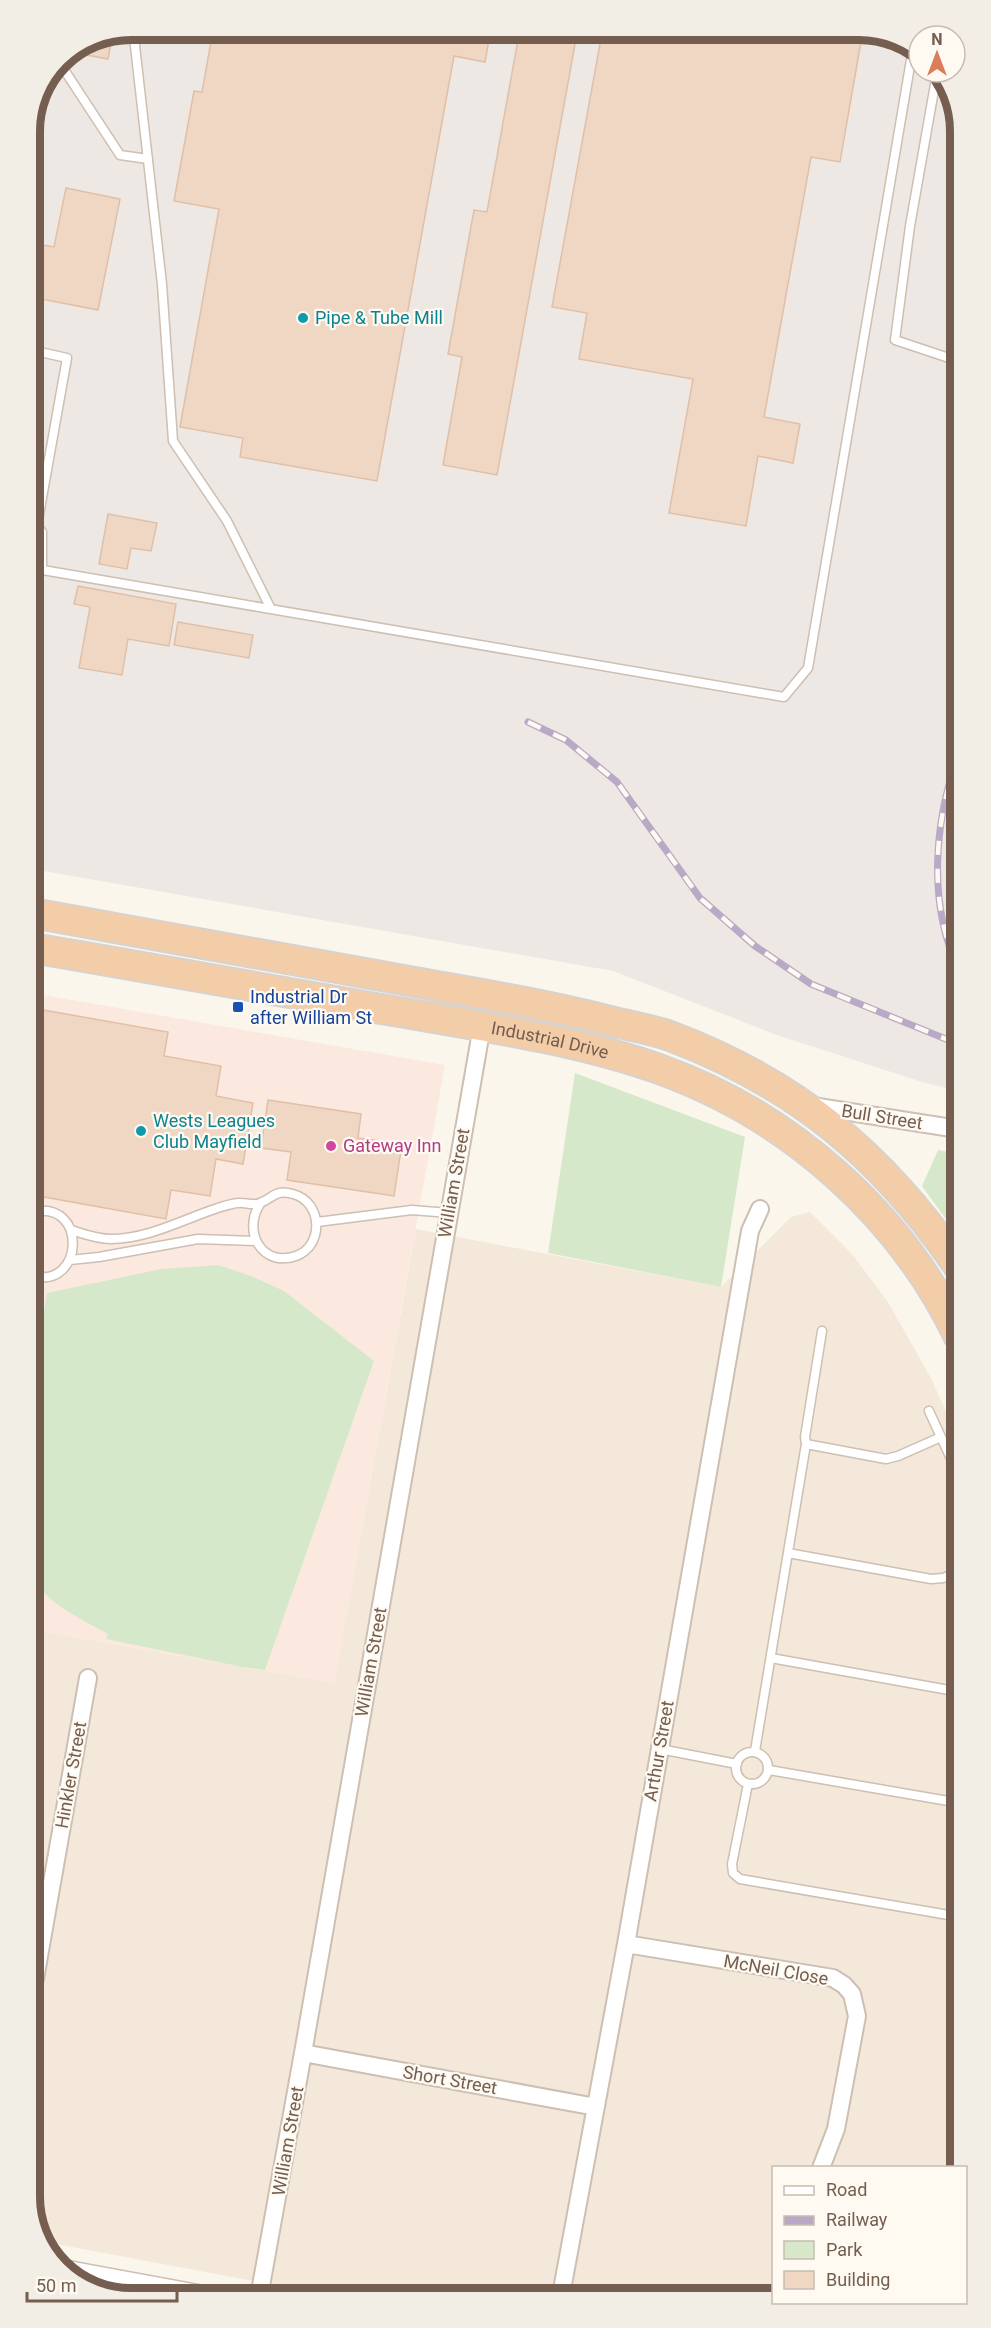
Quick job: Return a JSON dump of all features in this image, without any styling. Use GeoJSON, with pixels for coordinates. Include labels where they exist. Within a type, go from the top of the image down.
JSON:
{"type":"FeatureCollection","features":[{"type":"Feature","properties":{"kind":"highway","name":"Industrial Drive"},"geometry":{"type":"LineString","coordinates":[[41,915],[559,1008],[668,1035],[742,1067],[806,1105],[884,1172],[930,1225],[950,1254]]}},
{"type":"Feature","properties":{"kind":"highway","name":"Industrial Drive"},"geometry":{"type":"LineString","coordinates":[[41,949],[482,1026],[589,1048],[659,1069],[725,1097],[786,1134],[814,1155],[867,1203],[913,1259],[950,1318]]}},
{"type":"Feature","properties":{"kind":"street","name":"William Street"},"geometry":{"type":"LineString","coordinates":[[261,2287],[482,1026]]}},
{"type":"Feature","properties":{"kind":"street"},"geometry":{"type":"LineString","coordinates":[[625,1059],[632,1026]]}},
{"type":"Feature","properties":{"kind":"street","name":"Bull Street"},"geometry":{"type":"LineString","coordinates":[[806,1105],[950,1128]]}},
{"type":"Feature","properties":{"kind":"street","name":"Arthur Street"},"geometry":{"type":"LineString","coordinates":[[562,2288],[626,1944],[750,1231],[760,1209]]}},
{"type":"Feature","properties":{"kind":"street","name":"Hinkler Street"},"geometry":{"type":"LineString","coordinates":[[40,1950],[88,1678]]}},
{"type":"Feature","properties":{"kind":"street","name":"McNeil Close"},"geometry":{"type":"LineString","coordinates":[[626,1944],[833,1978],[852,1994],[857,2016],[836,2129],[822,2166]]}},
{"type":"Feature","properties":{"kind":"street","name":"Short Street"},"geometry":{"type":"LineString","coordinates":[[303,2053],[596,2107]]}},
{"type":"Feature","properties":{"kind":"street"},"geometry":{"type":"LineString","coordinates":[[86,2275],[152,2287]]}},
{"type":"Feature","properties":{"kind":"lane"},"geometry":{"type":"LineString","coordinates":[[134,40],[162,284],[173,441],[227,521],[271,609]]}},
{"type":"Feature","properties":{"kind":"lane"},"geometry":{"type":"LineString","coordinates":[[64,70],[120,155],[147,159]]}},
{"type":"Feature","properties":{"kind":"lane"},"geometry":{"type":"LineString","coordinates":[[41,531],[42,570],[784,697],[808,668],[907,83]]}},
{"type":"Feature","properties":{"kind":"lane"},"geometry":{"type":"LineString","coordinates":[[935,84],[910,226],[895,340],[950,358]]}},
{"type":"Feature","properties":{"kind":"lane"},"geometry":{"type":"LineString","coordinates":[[41,352],[67,358],[41,489]]}},
{"type":"Feature","properties":{"kind":"lane"},"geometry":{"type":"LineString","coordinates":[[277,1193],[298,1195],[309,1203],[317,1222],[314,1239],[302,1253],[294,1257],[276,1257],[268,1254],[255,1241],[252,1222],[254,1212],[260,1204],[277,1193]]}},
{"type":"Feature","properties":{"kind":"lane"},"geometry":{"type":"LineString","coordinates":[[71,1230],[112,1239],[147,1233],[238,1203],[260,1204]]}},
{"type":"Feature","properties":{"kind":"lane"},"geometry":{"type":"LineString","coordinates":[[40,1210],[53,1213],[63,1219],[71,1230],[74,1245],[70,1260],[62,1270],[50,1276],[40,1276]]}},
{"type":"Feature","properties":{"kind":"lane"},"geometry":{"type":"LineString","coordinates":[[317,1222],[412,1210],[449,1213]]}},
{"type":"Feature","properties":{"kind":"lane"},"geometry":{"type":"LineString","coordinates":[[70,1260],[198,1239],[255,1241]]}},
{"type":"Feature","properties":{"kind":"lane"},"geometry":{"type":"LineString","coordinates":[[755,1752],[806,1444],[822,1331]]}},
{"type":"Feature","properties":{"kind":"lane"},"geometry":{"type":"LineString","coordinates":[[929,1412],[950,1456]]}},
{"type":"Feature","properties":{"kind":"lane"},"geometry":{"type":"LineString","coordinates":[[806,1444],[886,1459],[941,1437]]}},
{"type":"Feature","properties":{"kind":"lane"},"geometry":{"type":"LineString","coordinates":[[788,1553],[931,1579],[950,1576]]}},
{"type":"Feature","properties":{"kind":"lane"},"geometry":{"type":"LineString","coordinates":[[771,1658],[950,1690]]}},
{"type":"Feature","properties":{"kind":"lane"},"geometry":{"type":"LineString","coordinates":[[660,1749],[736,1764]]}},
{"type":"Feature","properties":{"kind":"lane"},"geometry":{"type":"LineString","coordinates":[[755,1752],[767,1760],[769,1770],[761,1782],[748,1784],[739,1778],[736,1764],[742,1755],[755,1752]]}},
{"type":"Feature","properties":{"kind":"lane"},"geometry":{"type":"LineString","coordinates":[[769,1770],[950,1801]]}},
{"type":"Feature","properties":{"kind":"lane"},"geometry":{"type":"LineString","coordinates":[[748,1784],[732,1864],[733,1873],[740,1879],[950,1915]]}},
{"type":"Feature","properties":{"kind":"shaded area"},"geometry":{"type":"Polygon","coordinates":[[[132,40],[865,41],[894,47],[907,54],[907,84],[937,84],[946,102],[950,120],[950,1089],[777,1035],[613,971],[41,871],[41,126],[47,97],[56,81],[67,67],[81,56],[97,47],[132,40]]]}},
{"type":"Feature","properties":{"kind":"shaded area"},"geometry":{"type":"Polygon","coordinates":[[[41,994],[445,1065],[334,1683],[40,1631],[41,994]]]}},
{"type":"Feature","properties":{"kind":"shaded area"},"geometry":{"type":"Polygon","coordinates":[[[810,1212],[852,1254],[888,1302],[932,1380],[950,1421],[950,2166],[772,2166],[772,2288],[286,2287],[54,2244],[45,2226],[40,2196],[40,1631],[334,1683],[416,1229],[721,1287],[791,1217],[810,1212]]]}},
{"type":"Feature","properties":{"kind":"green space"},"geometry":{"type":"Polygon","coordinates":[[[575,1073],[745,1137],[721,1287],[548,1253],[575,1073]]]}},
{"type":"Feature","properties":{"kind":"green space"},"geometry":{"type":"Polygon","coordinates":[[[938,1150],[950,1152],[950,1225],[922,1186],[938,1150]]]}},
{"type":"Feature","properties":{"kind":"green space"},"geometry":{"type":"Polygon","coordinates":[[[218,1265],[251,1276],[284,1291],[374,1361],[265,1670],[106,1639],[108,1634],[59,1606],[40,1589],[40,1332],[47,1293],[161,1269],[218,1265]]]}},
{"type":"Feature","properties":{"kind":"building","name":"Pipe & Tube Mill"},"geometry":{"type":"Polygon","coordinates":[[[211,40],[489,40],[485,62],[454,56],[377,481],[240,457],[243,438],[180,427],[219,209],[174,201],[194,91],[202,92],[211,40]]]}},
{"type":"Feature","properties":{"kind":"building","name":"Pipe & Tube Mill"},"geometry":{"type":"Polygon","coordinates":[[[518,41],[576,41],[497,475],[443,465],[462,357],[448,354],[474,210],[487,212],[518,41]]]}},
{"type":"Feature","properties":{"kind":"building"},"geometry":{"type":"Polygon","coordinates":[[[601,41],[861,41],[840,162],[811,157],[764,417],[800,424],[793,463],[758,456],[746,526],[669,513],[693,379],[579,359],[587,313],[552,307],[601,41]]]}},
{"type":"Feature","properties":{"kind":"building"},"geometry":{"type":"Polygon","coordinates":[[[111,43],[108,59],[84,54],[111,43]]]}},
{"type":"Feature","properties":{"kind":"building"},"geometry":{"type":"Polygon","coordinates":[[[66,188],[120,199],[98,310],[41,299],[41,245],[54,247],[66,188]]]}},
{"type":"Feature","properties":{"kind":"building"},"geometry":{"type":"Polygon","coordinates":[[[108,514],[157,523],[151,551],[131,548],[127,569],[99,564],[108,514]]]}},
{"type":"Feature","properties":{"kind":"building"},"geometry":{"type":"Polygon","coordinates":[[[78,586],[176,604],[169,646],[128,639],[122,675],[79,668],[90,607],[74,604],[78,586]]]}},
{"type":"Feature","properties":{"kind":"building"},"geometry":{"type":"Polygon","coordinates":[[[178,622],[253,635],[249,658],[174,645],[178,622]]]}},
{"type":"Feature","properties":{"kind":"building","name":"Wests Leagues Club Mayfield"},"geometry":{"type":"Polygon","coordinates":[[[41,1010],[168,1032],[164,1056],[221,1066],[216,1096],[253,1103],[243,1164],[216,1159],[210,1196],[171,1190],[166,1219],[40,1196],[41,1010]]]}},
{"type":"Feature","properties":{"kind":"building","name":"Gateway Inn"},"geometry":{"type":"Polygon","coordinates":[[[268,1100],[361,1114],[358,1138],[402,1144],[394,1196],[287,1180],[291,1152],[261,1148],[268,1100]]]}},
{"type":"Feature","properties":{"kind":"railway"},"geometry":{"type":"LineString","coordinates":[[528,722],[566,740],[617,782],[700,898],[755,946],[811,984],[950,1041]]}},
{"type":"Feature","properties":{"kind":"railway"},"geometry":{"type":"LineString","coordinates":[[950,781],[939,837],[938,864],[938,891],[950,948]]}},
{"type":"Feature","properties":{"kind":"place","name":"Pipe & Tube Mill"},"geometry":{"type":"Point","coordinates":[303,318]}},
{"type":"Feature","properties":{"kind":"place","name":"Industrial Dr after William St"},"geometry":{"type":"Point","coordinates":[238,1007]}},
{"type":"Feature","properties":{"kind":"place","name":"Wests Leagues Club Mayfield"},"geometry":{"type":"Point","coordinates":[141,1131]}},
{"type":"Feature","properties":{"kind":"place","name":"Gateway Inn"},"geometry":{"type":"Point","coordinates":[331,1146]}}]}
